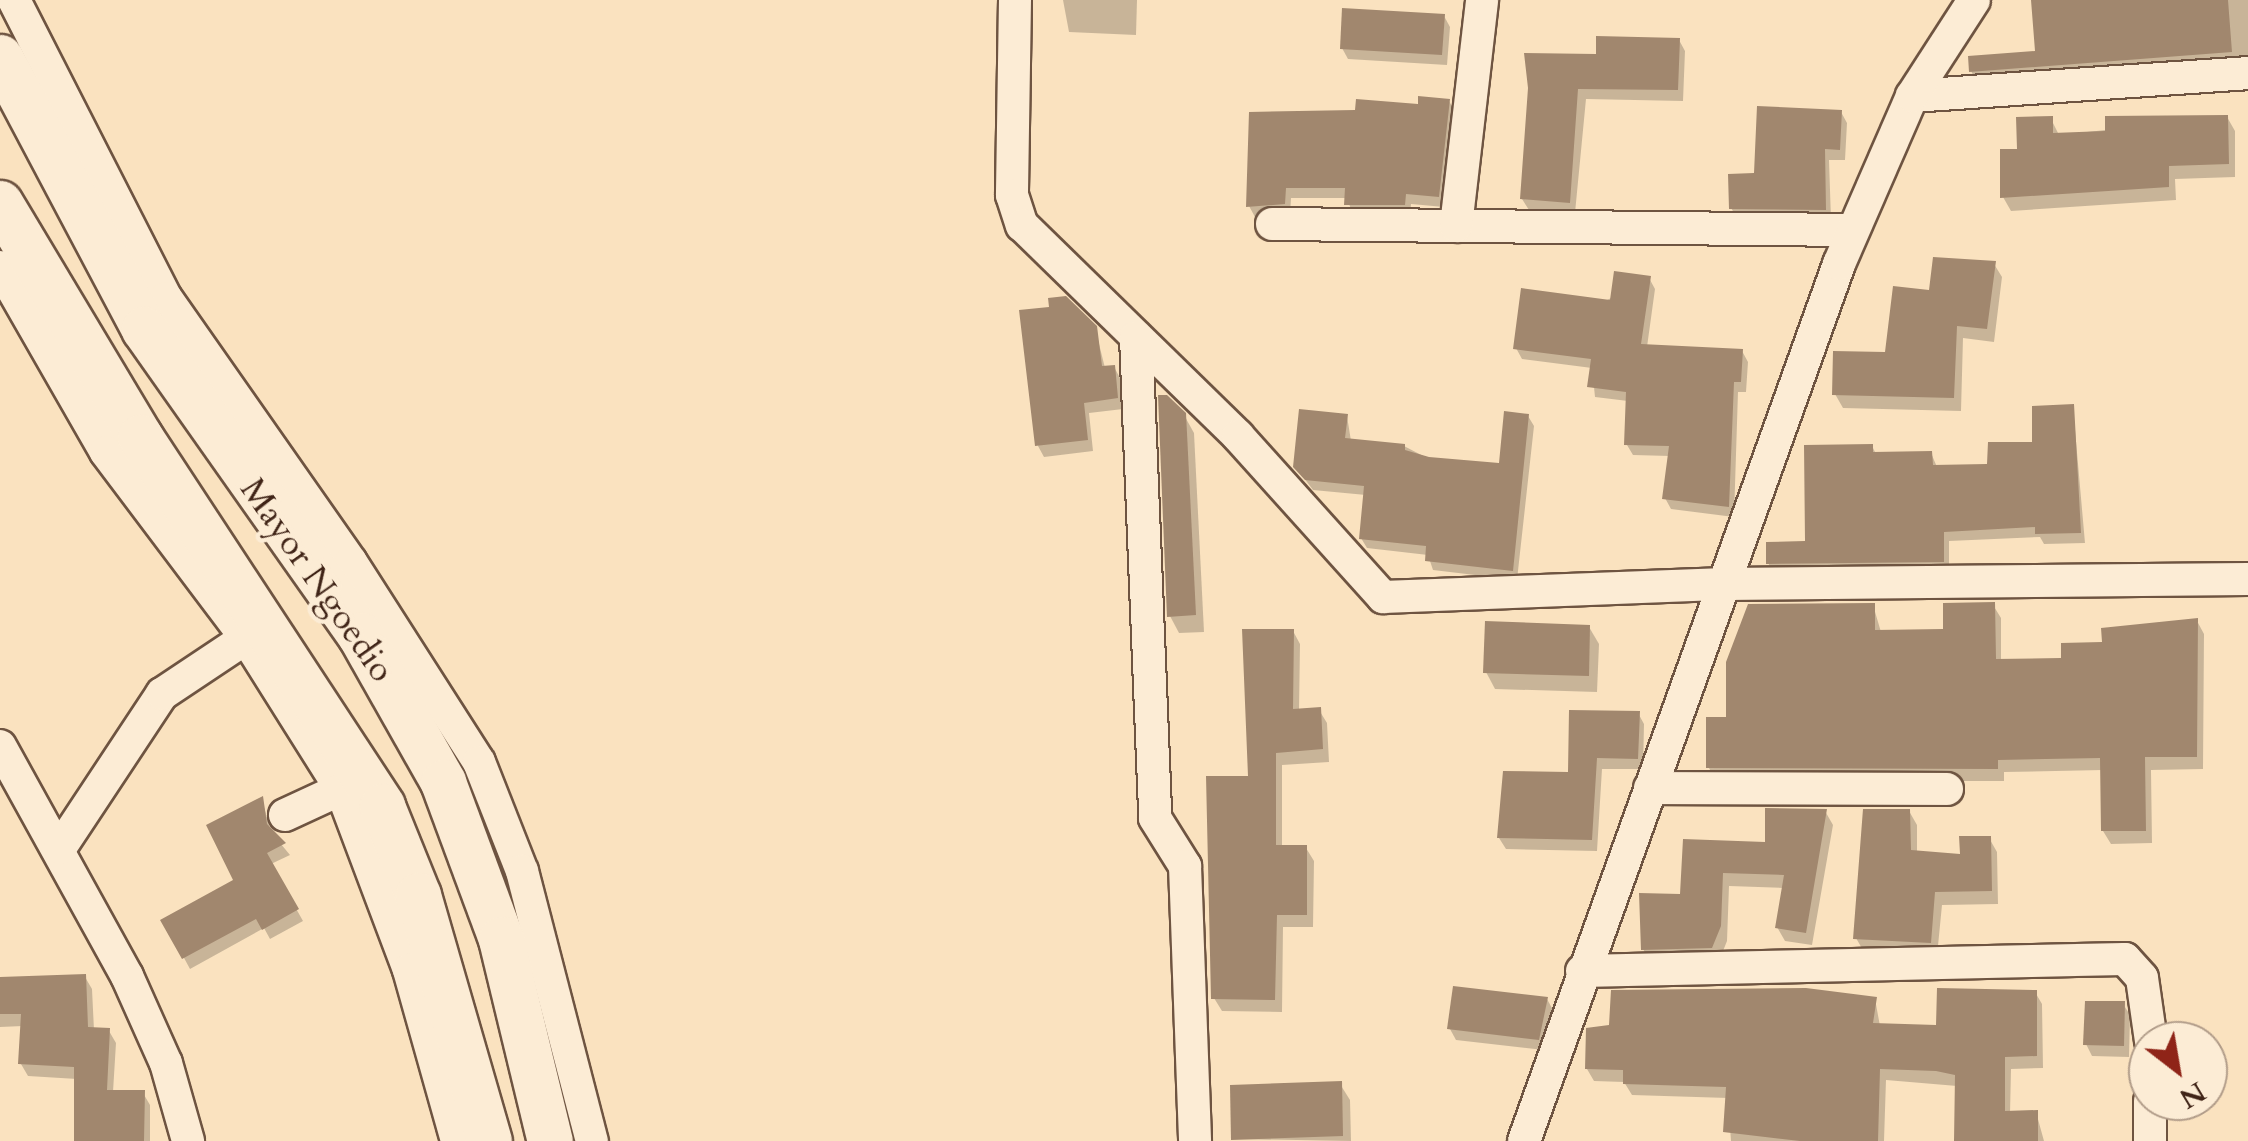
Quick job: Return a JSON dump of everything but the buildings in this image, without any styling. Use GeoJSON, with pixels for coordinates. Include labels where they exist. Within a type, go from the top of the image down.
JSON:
{"type":"FeatureCollection","features":[{"type":"Feature","properties":{"kind":"street"},"geometry":{"type":"LineString","coordinates":[[14,0],[166,298],[351,562],[479,762],[522,871],[592,1141]]}},
{"type":"Feature","properties":{"kind":"street"},"geometry":{"type":"LineString","coordinates":[[1015,0],[1014,210],[1036,242],[1238,436],[1383,596],[1725,584],[2248,578]]}},
{"type":"Feature","properties":{"kind":"street"},"geometry":{"type":"LineString","coordinates":[[1456,226],[1482,0]]}},
{"type":"Feature","properties":{"kind":"street"},"geometry":{"type":"LineString","coordinates":[[1524,1141],[1582,971],[1852,230],[1912,96],[1974,0]]}},
{"type":"Feature","properties":{"kind":"street","name":"Mayor Ngoedio"},"geometry":{"type":"LineString","coordinates":[[0,57],[144,329],[360,636],[442,782],[500,939],[550,1141]]}},
{"type":"Feature","properties":{"kind":"street"},"geometry":{"type":"LineString","coordinates":[[1912,96],[2248,73]]}},
{"type":"Feature","properties":{"kind":"street","name":"Mayor Ngoedio"},"geometry":{"type":"LineString","coordinates":[[0,203],[130,421],[382,806],[418,894],[489,1141]]}},
{"type":"Feature","properties":{"kind":"street"},"geometry":{"type":"LineString","coordinates":[[1272,224],[1852,230]]}},
{"type":"Feature","properties":{"kind":"street"},"geometry":{"type":"LineString","coordinates":[[0,267],[106,452],[240,641],[312,802],[409,970],[457,1141]]}},
{"type":"Feature","properties":{"kind":"street"},"geometry":{"type":"LineString","coordinates":[[1136,337],[1155,818],[1185,866],[1195,1141]]}},
{"type":"Feature","properties":{"kind":"street"},"geometry":{"type":"LineString","coordinates":[[60,848],[142,720],[183,676],[240,641]]}},
{"type":"Feature","properties":{"kind":"street"},"geometry":{"type":"LineString","coordinates":[[0,746],[60,848],[147,1018],[188,1141]]}},
{"type":"Feature","properties":{"kind":"street"},"geometry":{"type":"LineString","coordinates":[[382,806],[442,782]]}},
{"type":"Feature","properties":{"kind":"street"},"geometry":{"type":"LineString","coordinates":[[1650,788],[1948,789]]}},
{"type":"Feature","properties":{"kind":"street"},"geometry":{"type":"LineString","coordinates":[[1582,971],[2125,960],[2142,978],[2148,1021]]}}]}
